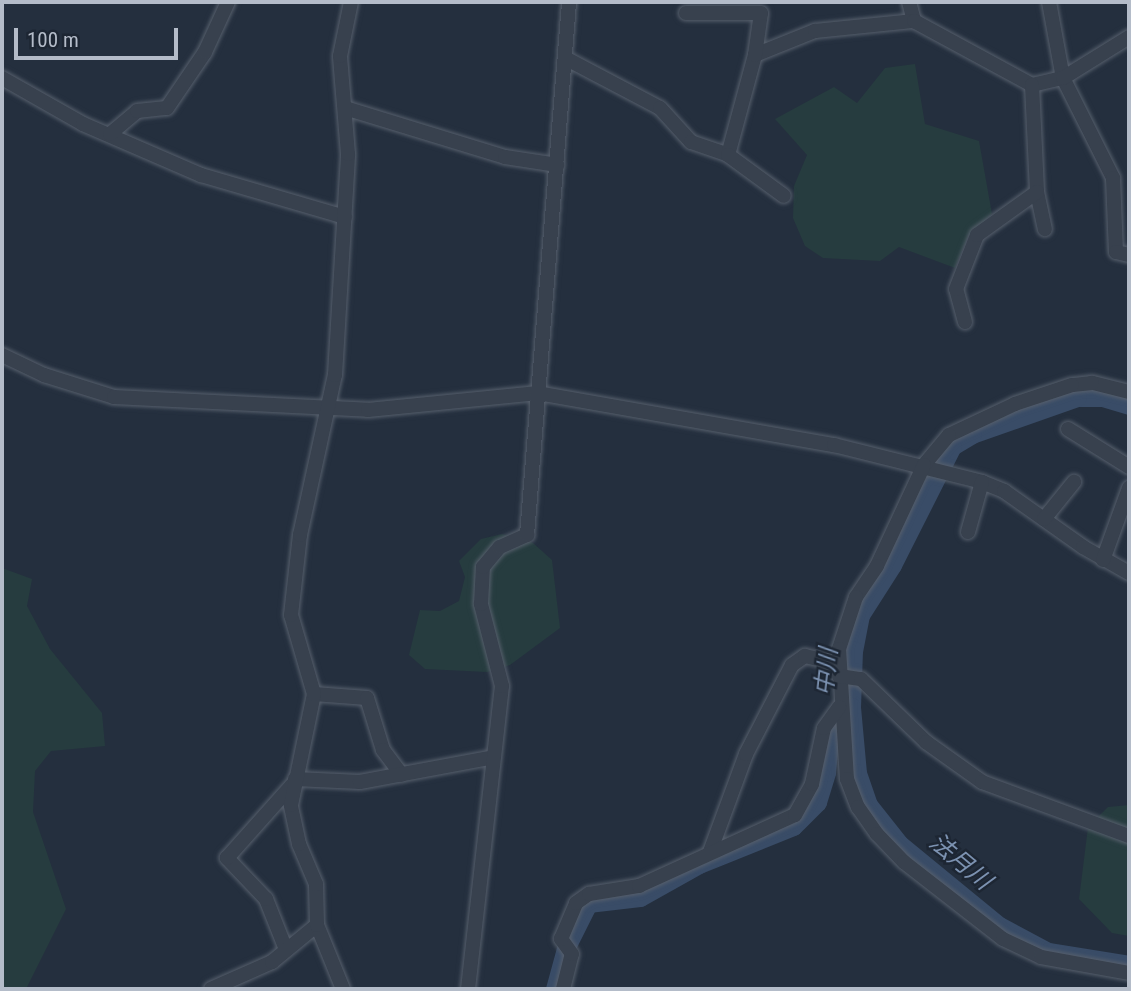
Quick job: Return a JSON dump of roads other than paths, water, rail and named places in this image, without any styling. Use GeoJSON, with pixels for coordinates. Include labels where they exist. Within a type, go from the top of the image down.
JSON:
{"type":"FeatureCollection","features":[{"type":"Feature","properties":{"kind":"street"},"geometry":{"type":"LineString","coordinates":[[110,134],[136,111],[167,108],[205,52],[219,14],[228,2]]}},
{"type":"Feature","properties":{"kind":"street"},"geometry":{"type":"LineString","coordinates":[[285,947],[266,899],[227,858],[294,782],[302,766],[314,694],[293,629],[295,561],[330,410],[345,217],[345,108],[340,56],[351,2]]}},
{"type":"Feature","properties":{"kind":"street"},"geometry":{"type":"LineString","coordinates":[[468,989],[490,758],[502,675],[481,604],[483,567],[500,547],[527,535],[569,2]]}},
{"type":"Feature","properties":{"kind":"street"},"geometry":{"type":"LineString","coordinates":[[909,2],[914,21]]}},
{"type":"Feature","properties":{"kind":"street"},"geometry":{"type":"LineString","coordinates":[[1049,2],[1063,78],[1111,170],[1116,252],[1129,255]]}},
{"type":"Feature","properties":{"kind":"street"},"geometry":{"type":"LineString","coordinates":[[686,13],[761,13],[755,55],[727,155]]}},
{"type":"Feature","properties":{"kind":"street"},"geometry":{"type":"LineString","coordinates":[[755,55],[816,31],[914,21],[1032,85],[1063,78],[1125,42],[1129,59]]}},
{"type":"Feature","properties":{"kind":"street"},"geometry":{"type":"LineString","coordinates":[[565,58],[660,108],[691,142],[727,155],[784,196]]}},
{"type":"Feature","properties":{"kind":"street"},"geometry":{"type":"LineString","coordinates":[[2,78],[110,134],[201,175],[345,217]]}},
{"type":"Feature","properties":{"kind":"street"},"geometry":{"type":"LineString","coordinates":[[1032,85],[1037,192],[1045,229]]}},
{"type":"Feature","properties":{"kind":"street"},"geometry":{"type":"LineString","coordinates":[[345,108],[505,157],[556,165]]}},
{"type":"Feature","properties":{"kind":"street"},"geometry":{"type":"LineString","coordinates":[[965,322],[956,289],[977,235],[1037,192]]}},
{"type":"Feature","properties":{"kind":"street"},"geometry":{"type":"LineString","coordinates":[[2,355],[44,375],[114,397],[330,410],[538,393],[927,466],[982,481],[1103,560],[1129,573]]}},
{"type":"Feature","properties":{"kind":"street"},"geometry":{"type":"LineString","coordinates":[[1126,387],[1072,385],[1015,404],[948,435],[927,466],[848,616],[836,631],[831,662],[833,693],[839,705],[847,779],[858,807],[904,862],[1003,939],[1041,957],[1129,973]]}},
{"type":"Feature","properties":{"kind":"street"},"geometry":{"type":"LineString","coordinates":[[1068,429],[1129,467]]}},
{"type":"Feature","properties":{"kind":"street"},"geometry":{"type":"LineString","coordinates":[[968,532],[982,481]]}},
{"type":"Feature","properties":{"kind":"street"},"geometry":{"type":"LineString","coordinates":[[1044,519],[1074,482]]}},
{"type":"Feature","properties":{"kind":"street"},"geometry":{"type":"LineString","coordinates":[[1103,560],[1129,488]]}},
{"type":"Feature","properties":{"kind":"street"},"geometry":{"type":"LineString","coordinates":[[563,989],[566,946],[581,898],[639,886],[795,815],[812,784],[824,728],[839,705],[847,676],[839,649],[848,616]]}},
{"type":"Feature","properties":{"kind":"street"},"geometry":{"type":"LineString","coordinates":[[710,852],[746,754],[792,665],[805,656],[831,662]]}},
{"type":"Feature","properties":{"kind":"street"},"geometry":{"type":"LineString","coordinates":[[847,676],[926,742],[982,782],[1129,836]]}},
{"type":"Feature","properties":{"kind":"street"},"geometry":{"type":"LineString","coordinates":[[314,694],[367,698],[383,750],[402,775]]}},
{"type":"Feature","properties":{"kind":"street"},"geometry":{"type":"LineString","coordinates":[[294,782],[360,782],[490,758]]}},
{"type":"Feature","properties":{"kind":"street"},"geometry":{"type":"LineString","coordinates":[[294,782],[299,845],[318,895],[317,925],[343,989]]}},
{"type":"Feature","properties":{"kind":"street"},"geometry":{"type":"LineString","coordinates":[[211,989],[272,962],[285,947],[317,925]]}},
{"type":"Feature","properties":{"kind":"waterway","name":"中川"},"geometry":{"type":"LineString","coordinates":[[1129,405],[1102,397],[1077,397],[972,434],[952,446],[892,565],[860,615],[853,650],[851,707],[857,773],[868,805],[899,844],[999,926],[1048,952],[1129,965]]}},
{"type":"Feature","properties":{"kind":"waterway","name":"中川"},"geometry":{"type":"LineString","coordinates":[[555,989],[567,945],[588,903],[640,897],[699,864],[793,826],[817,802],[826,772],[830,731],[851,707]]}},
{"type":"Feature","properties":{"kind":"water label","name":"法月川"},"geometry":{"type":"Point","coordinates":[960,862]}}]}
